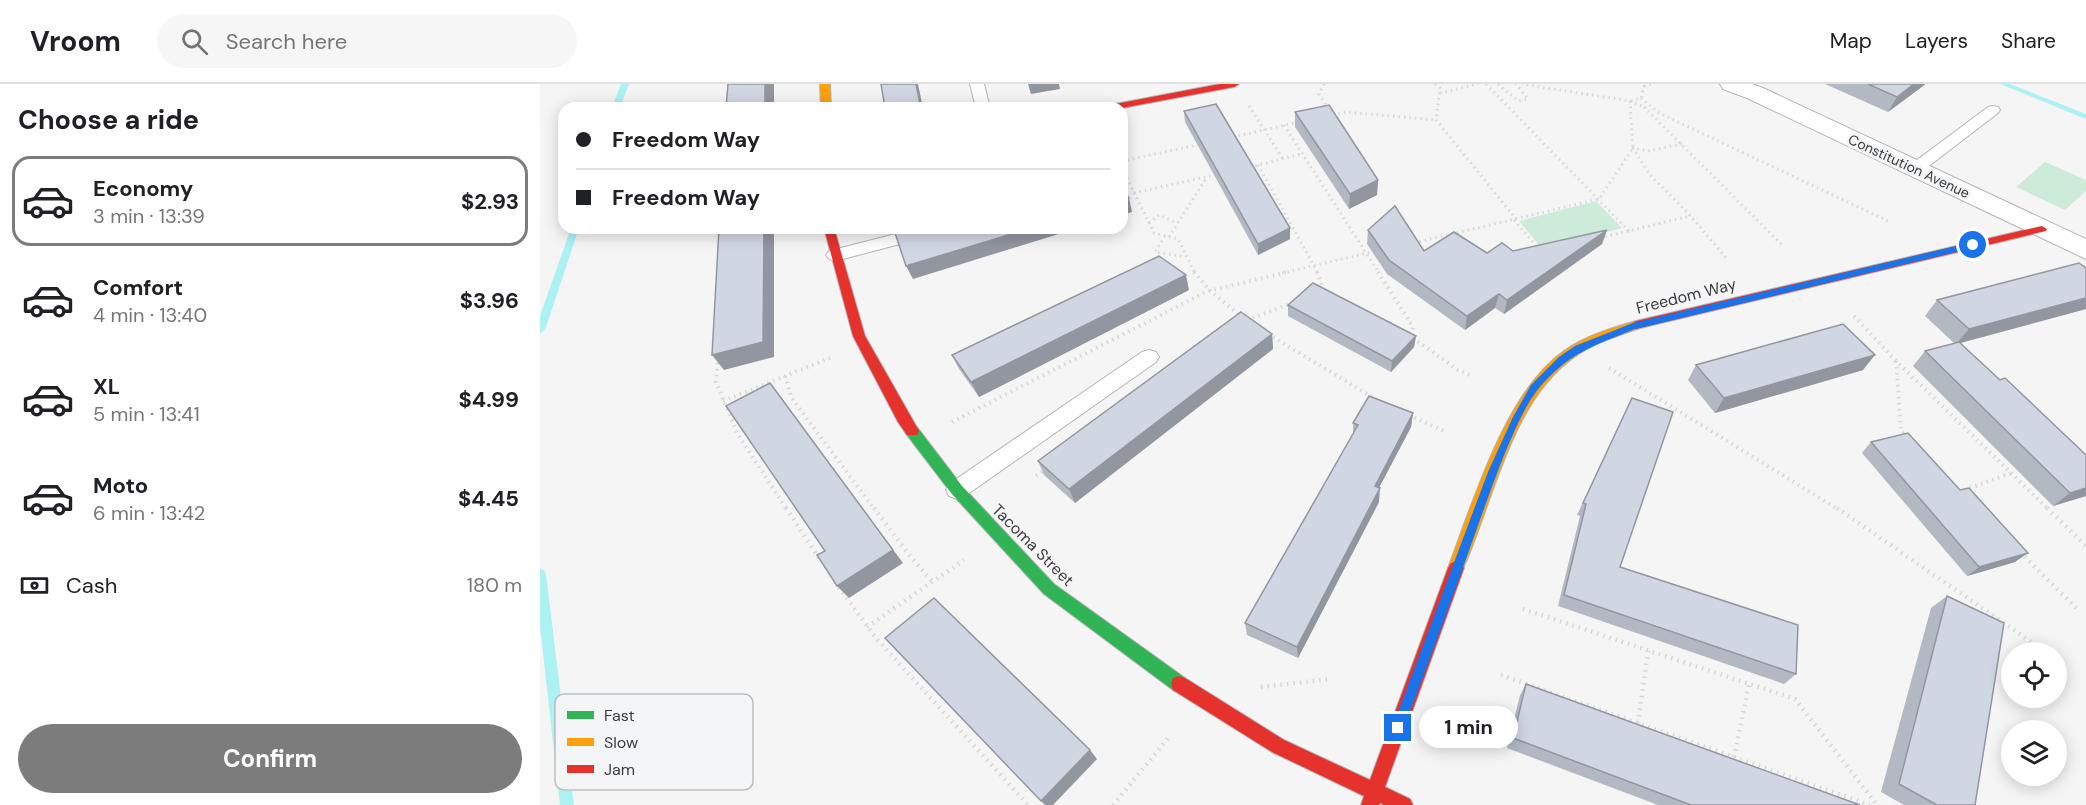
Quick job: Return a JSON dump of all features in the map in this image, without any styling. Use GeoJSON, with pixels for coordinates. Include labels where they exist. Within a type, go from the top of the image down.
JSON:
{"type":"FeatureCollection","features":[{"type":"Feature","properties":{"kind":"street"},"geometry":{"type":"LineString","coordinates":[[825,84],[825,102]]}},
{"type":"Feature","properties":{"kind":"street"},"geometry":{"type":"LineString","coordinates":[[1128,105],[1234,84]]}},
{"type":"Feature","properties":{"kind":"street","name":"Constitution Avenue"},"geometry":{"type":"LineString","coordinates":[[1731,84],[1755,93],[2086,250]]}},
{"type":"Feature","properties":{"kind":"street","name":"Freedom Way"},"geometry":{"type":"LineString","coordinates":[[1371,799],[1485,490],[1518,417],[1535,387],[1562,359],[1578,348],[1633,326],[2042,229]]}},
{"type":"Feature","properties":{"kind":"street","name":"Tacoma Street"},"geometry":{"type":"LineString","coordinates":[[830,234],[859,336],[903,418],[957,490],[1049,589],[1194,695],[1371,799],[1404,805]]}},
{"type":"Feature","properties":{"kind":"lane"},"geometry":{"type":"LineString","coordinates":[[977,84],[982,102]]}},
{"type":"Feature","properties":{"kind":"lane"},"geometry":{"type":"LineString","coordinates":[[1915,169],[1993,110]]}},
{"type":"Feature","properties":{"kind":"lane"},"geometry":{"type":"LineString","coordinates":[[835,255],[917,234]]}},
{"type":"Feature","properties":{"kind":"lane"},"geometry":{"type":"LineString","coordinates":[[957,490],[1149,357]]}},
{"type":"Feature","properties":{"kind":"path"},"geometry":{"type":"LineString","coordinates":[[1324,84],[1319,94],[1333,115]]}},
{"type":"Feature","properties":{"kind":"path"},"geometry":{"type":"LineString","coordinates":[[1435,84],[1440,88],[1436,120]]}},
{"type":"Feature","properties":{"kind":"path"},"geometry":{"type":"LineString","coordinates":[[1440,93],[1478,84]]}},
{"type":"Feature","properties":{"kind":"path"},"geometry":{"type":"LineString","coordinates":[[1486,84],[1629,231]]}},
{"type":"Feature","properties":{"kind":"path"},"geometry":{"type":"LineString","coordinates":[[1498,84],[1518,101],[1528,99],[1516,84]]}},
{"type":"Feature","properties":{"kind":"path"},"geometry":{"type":"LineString","coordinates":[[1522,84],[1630,101],[1890,222]]}},
{"type":"Feature","properties":{"kind":"path"},"geometry":{"type":"LineString","coordinates":[[1641,98],[1643,85],[1651,84]]}},
{"type":"Feature","properties":{"kind":"path"},"geometry":{"type":"LineString","coordinates":[[1630,101],[1641,98]]}},
{"type":"Feature","properties":{"kind":"path"},"geometry":{"type":"LineString","coordinates":[[1641,98],[1659,113]]}},
{"type":"Feature","properties":{"kind":"path"},"geometry":{"type":"LineString","coordinates":[[1630,101],[1633,148],[1636,158],[1728,260]]}},
{"type":"Feature","properties":{"kind":"path"},"geometry":{"type":"LineString","coordinates":[[1247,104],[1283,159]]}},
{"type":"Feature","properties":{"kind":"path"},"geometry":{"type":"LineString","coordinates":[[1644,107],[1784,247]]}},
{"type":"Feature","properties":{"kind":"path"},"geometry":{"type":"LineString","coordinates":[[1323,117],[1346,112],[1436,120],[1542,253]]}},
{"type":"Feature","properties":{"kind":"path"},"geometry":{"type":"LineString","coordinates":[[1232,137],[1304,121]]}},
{"type":"Feature","properties":{"kind":"path"},"geometry":{"type":"LineString","coordinates":[[1284,125],[1413,327],[1412,338]]}},
{"type":"Feature","properties":{"kind":"path"},"geometry":{"type":"LineString","coordinates":[[1128,160],[1210,142]]}},
{"type":"Feature","properties":{"kind":"path"},"geometry":{"type":"LineString","coordinates":[[1633,148],[1648,151],[1682,144]]}},
{"type":"Feature","properties":{"kind":"path"},"geometry":{"type":"LineString","coordinates":[[1413,243],[1599,199],[1633,148]]}},
{"type":"Feature","properties":{"kind":"path"},"geometry":{"type":"LineString","coordinates":[[1248,167],[1301,154]]}},
{"type":"Feature","properties":{"kind":"path"},"geometry":{"type":"LineString","coordinates":[[1258,165],[1315,266],[1323,290],[1333,295]]}},
{"type":"Feature","properties":{"kind":"path"},"geometry":{"type":"LineString","coordinates":[[1134,193],[1228,172]]}},
{"type":"Feature","properties":{"kind":"path"},"geometry":{"type":"LineString","coordinates":[[1185,257],[1155,252],[1178,223],[1208,176]]}},
{"type":"Feature","properties":{"kind":"path"},"geometry":{"type":"LineString","coordinates":[[1128,181],[1154,232],[1178,239],[1185,257],[1208,291],[1254,325]]}},
{"type":"Feature","properties":{"kind":"path"},"geometry":{"type":"LineString","coordinates":[[1149,223],[1159,215],[1178,223]]}},
{"type":"Feature","properties":{"kind":"path"},"geometry":{"type":"LineString","coordinates":[[1596,239],[1690,216]]}},
{"type":"Feature","properties":{"kind":"path"},"geometry":{"type":"LineString","coordinates":[[952,422],[1208,291],[1379,251]]}},
{"type":"Feature","properties":{"kind":"path"},"geometry":{"type":"LineString","coordinates":[[1314,288],[1321,285]]}},
{"type":"Feature","properties":{"kind":"path"},"geometry":{"type":"LineString","coordinates":[[1238,327],[1247,320],[1286,307],[1293,302]]}},
{"type":"Feature","properties":{"kind":"path"},"geometry":{"type":"LineString","coordinates":[[1854,316],[1896,361],[2086,546]]}},
{"type":"Feature","properties":{"kind":"path"},"geometry":{"type":"LineString","coordinates":[[1264,332],[1384,403]]}},
{"type":"Feature","properties":{"kind":"path"},"geometry":{"type":"LineString","coordinates":[[1402,333],[1458,370],[1472,376]]}},
{"type":"Feature","properties":{"kind":"path"},"geometry":{"type":"LineString","coordinates":[[1578,348],[1843,512],[2032,642]]}},
{"type":"Feature","properties":{"kind":"path"},"geometry":{"type":"LineString","coordinates":[[718,353],[716,382],[737,433],[821,561]]}},
{"type":"Feature","properties":{"kind":"path"},"geometry":{"type":"LineString","coordinates":[[723,401],[830,358]]}},
{"type":"Feature","properties":{"kind":"path"},"geometry":{"type":"LineString","coordinates":[[1896,361],[1900,430],[1908,438]]}},
{"type":"Feature","properties":{"kind":"path"},"geometry":{"type":"LineString","coordinates":[[785,376],[791,397],[913,560],[933,582]]}},
{"type":"Feature","properties":{"kind":"path"},"geometry":{"type":"LineString","coordinates":[[1404,413],[1446,432]]}},
{"type":"Feature","properties":{"kind":"path"},"geometry":{"type":"LineString","coordinates":[[1035,476],[1055,462]]}},
{"type":"Feature","properties":{"kind":"path"},"geometry":{"type":"LineString","coordinates":[[1969,500],[1961,492],[2012,473]]}},
{"type":"Feature","properties":{"kind":"path"},"geometry":{"type":"LineString","coordinates":[[2020,551],[2079,611]]}},
{"type":"Feature","properties":{"kind":"path"},"geometry":{"type":"LineString","coordinates":[[867,627],[964,560]]}},
{"type":"Feature","properties":{"kind":"path"},"geometry":{"type":"LineString","coordinates":[[834,580],[867,627],[1028,805]]}},
{"type":"Feature","properties":{"kind":"path"},"geometry":{"type":"LineString","coordinates":[[1523,609],[1795,699],[1877,805]]}},
{"type":"Feature","properties":{"kind":"path"},"geometry":{"type":"LineString","coordinates":[[1638,723],[1648,651]]}},
{"type":"Feature","properties":{"kind":"path"},"geometry":{"type":"LineString","coordinates":[[1501,675],[1870,805]]}},
{"type":"Feature","properties":{"kind":"path"},"geometry":{"type":"LineString","coordinates":[[1261,687],[1331,679]]}},
{"type":"Feature","properties":{"kind":"path"},"geometry":{"type":"LineString","coordinates":[[1734,757],[1749,684]]}},
{"type":"Feature","properties":{"kind":"path"},"geometry":{"type":"LineString","coordinates":[[1113,805],[1170,736]]}},
{"type":"Feature","properties":{"kind":"green space"},"geometry":{"type":"Polygon","coordinates":[[[2045,162],[2086,180],[2086,191],[2065,210],[2016,187],[2045,162]]]}},
{"type":"Feature","properties":{"kind":"green space"},"geometry":{"type":"Polygon","coordinates":[[[1596,201],[1622,228],[1542,249],[1519,221],[1596,201]]]}},
{"type":"Feature","properties":{"kind":"building"},"geometry":{"type":"Polygon","coordinates":[[[728,84],[765,84],[765,102],[726,102],[728,84]]]}},
{"type":"Feature","properties":{"kind":"building"},"geometry":{"type":"Polygon","coordinates":[[[881,84],[916,84],[920,102],[884,102],[881,84]]]}},
{"type":"Feature","properties":{"kind":"building"},"geometry":{"type":"Polygon","coordinates":[[[1868,84],[1914,84],[1897,97],[1868,84]]]}},
{"type":"Feature","properties":{"kind":"building"},"geometry":{"type":"Polygon","coordinates":[[[1216,104],[1290,228],[1258,244],[1184,111],[1216,104]]]}},
{"type":"Feature","properties":{"kind":"building"},"geometry":{"type":"Polygon","coordinates":[[[1329,105],[1378,180],[1350,194],[1295,112],[1329,105]]]}},
{"type":"Feature","properties":{"kind":"building"},"geometry":{"type":"Polygon","coordinates":[[[1395,206],[1424,251],[1454,232],[1487,253],[1502,243],[1513,251],[1607,230],[1507,300],[1499,294],[1467,316],[1389,260],[1368,230],[1395,206]]]}},
{"type":"Feature","properties":{"kind":"building"},"geometry":{"type":"Polygon","coordinates":[[[719,234],[764,234],[763,342],[712,355],[719,234]]]}},
{"type":"Feature","properties":{"kind":"building"},"geometry":{"type":"Polygon","coordinates":[[[895,234],[1011,234],[906,266],[895,234]]]}},
{"type":"Feature","properties":{"kind":"building"},"geometry":{"type":"Polygon","coordinates":[[[1159,256],[1186,275],[971,382],[952,355],[1159,256]]]}},
{"type":"Feature","properties":{"kind":"building"},"geometry":{"type":"Polygon","coordinates":[[[2079,263],[2086,268],[2086,298],[1969,329],[1937,300],[2079,263]]]}},
{"type":"Feature","properties":{"kind":"building"},"geometry":{"type":"Polygon","coordinates":[[[1313,283],[1416,336],[1392,361],[1288,305],[1313,283]]]}},
{"type":"Feature","properties":{"kind":"building"},"geometry":{"type":"Polygon","coordinates":[[[1241,312],[1272,334],[1069,489],[1038,461],[1241,312]]]}},
{"type":"Feature","properties":{"kind":"building"},"geometry":{"type":"Polygon","coordinates":[[[1843,324],[1875,355],[1724,398],[1696,365],[1843,324]]]}},
{"type":"Feature","properties":{"kind":"building"},"geometry":{"type":"Polygon","coordinates":[[[1959,342],[2000,380],[2005,378],[2086,455],[2086,488],[2070,493],[1925,351],[1959,342]]]}},
{"type":"Feature","properties":{"kind":"building"},"geometry":{"type":"Polygon","coordinates":[[[770,383],[893,550],[837,586],[817,555],[825,551],[726,406],[770,383]]]}},
{"type":"Feature","properties":{"kind":"building"},"geometry":{"type":"Polygon","coordinates":[[[1369,396],[1413,413],[1375,486],[1380,488],[1297,647],[1245,623],[1358,425],[1353,423],[1369,396]]]}},
{"type":"Feature","properties":{"kind":"building"},"geometry":{"type":"Polygon","coordinates":[[[1632,398],[1673,412],[1620,567],[1798,625],[1796,674],[1564,595],[1586,504],[1583,503],[1632,398]]]}},
{"type":"Feature","properties":{"kind":"building"},"geometry":{"type":"Polygon","coordinates":[[[1908,433],[1960,490],[1969,488],[2028,553],[1979,567],[1871,442],[1908,433]]]}},
{"type":"Feature","properties":{"kind":"building"},"geometry":{"type":"Polygon","coordinates":[[[1947,596],[2004,623],[1975,805],[1937,805],[1899,784],[1947,596]]]}},
{"type":"Feature","properties":{"kind":"building"},"geometry":{"type":"Polygon","coordinates":[[[934,598],[1090,750],[1041,801],[885,638],[934,598]]]}},
{"type":"Feature","properties":{"kind":"building"},"geometry":{"type":"Polygon","coordinates":[[[1526,684],[1860,805],[1691,805],[1513,738],[1526,684]]]}},
{"type":"Feature","properties":{"kind":"waterway"},"geometry":{"type":"LineString","coordinates":[[618,102],[625,84]]}},
{"type":"Feature","properties":{"kind":"waterway"},"geometry":{"type":"LineString","coordinates":[[2004,84],[2086,117]]}},
{"type":"Feature","properties":{"kind":"waterway"},"geometry":{"type":"LineString","coordinates":[[540,330],[573,234]]}},
{"type":"Feature","properties":{"kind":"waterway"},"geometry":{"type":"LineString","coordinates":[[540,574],[555,702]]}},
{"type":"Feature","properties":{"kind":"waterway"},"geometry":{"type":"LineString","coordinates":[[565,790],[567,805]]}},
{"type":"Feature","properties":{"kind":"traffic: fast"},"geometry":{"type":"LineString","coordinates":[[912,431],[957,490],[1049,589],[1179,684]]}},
{"type":"Feature","properties":{"kind":"traffic: slow"},"geometry":{"type":"LineString","coordinates":[[825,84],[826,102]]}},
{"type":"Feature","properties":{"kind":"traffic: slow"},"geometry":{"type":"LineString","coordinates":[[1456,568],[1498,457],[1526,403],[1542,380],[1561,360],[1577,348],[1636,325]]}},
{"type":"Feature","properties":{"kind":"traffic: jam"},"geometry":{"type":"LineString","coordinates":[[1128,105],[1234,84]]}},
{"type":"Feature","properties":{"kind":"traffic: jam"},"geometry":{"type":"LineString","coordinates":[[1636,325],[2042,229]]}},
{"type":"Feature","properties":{"kind":"traffic: jam"},"geometry":{"type":"LineString","coordinates":[[831,234],[859,336],[912,431]]}},
{"type":"Feature","properties":{"kind":"traffic: jam"},"geometry":{"type":"LineString","coordinates":[[1370,805],[1456,568]]}},
{"type":"Feature","properties":{"kind":"traffic: jam"},"geometry":{"type":"LineString","coordinates":[[1179,684],[1278,746],[1404,805]]}},
{"type":"Feature","properties":{"kind":"route"},"geometry":{"type":"LineString","coordinates":[[1398,728],[1493,472],[1518,417],[1535,387],[1562,359],[1578,348],[1633,326],[1973,245]]}}]}
